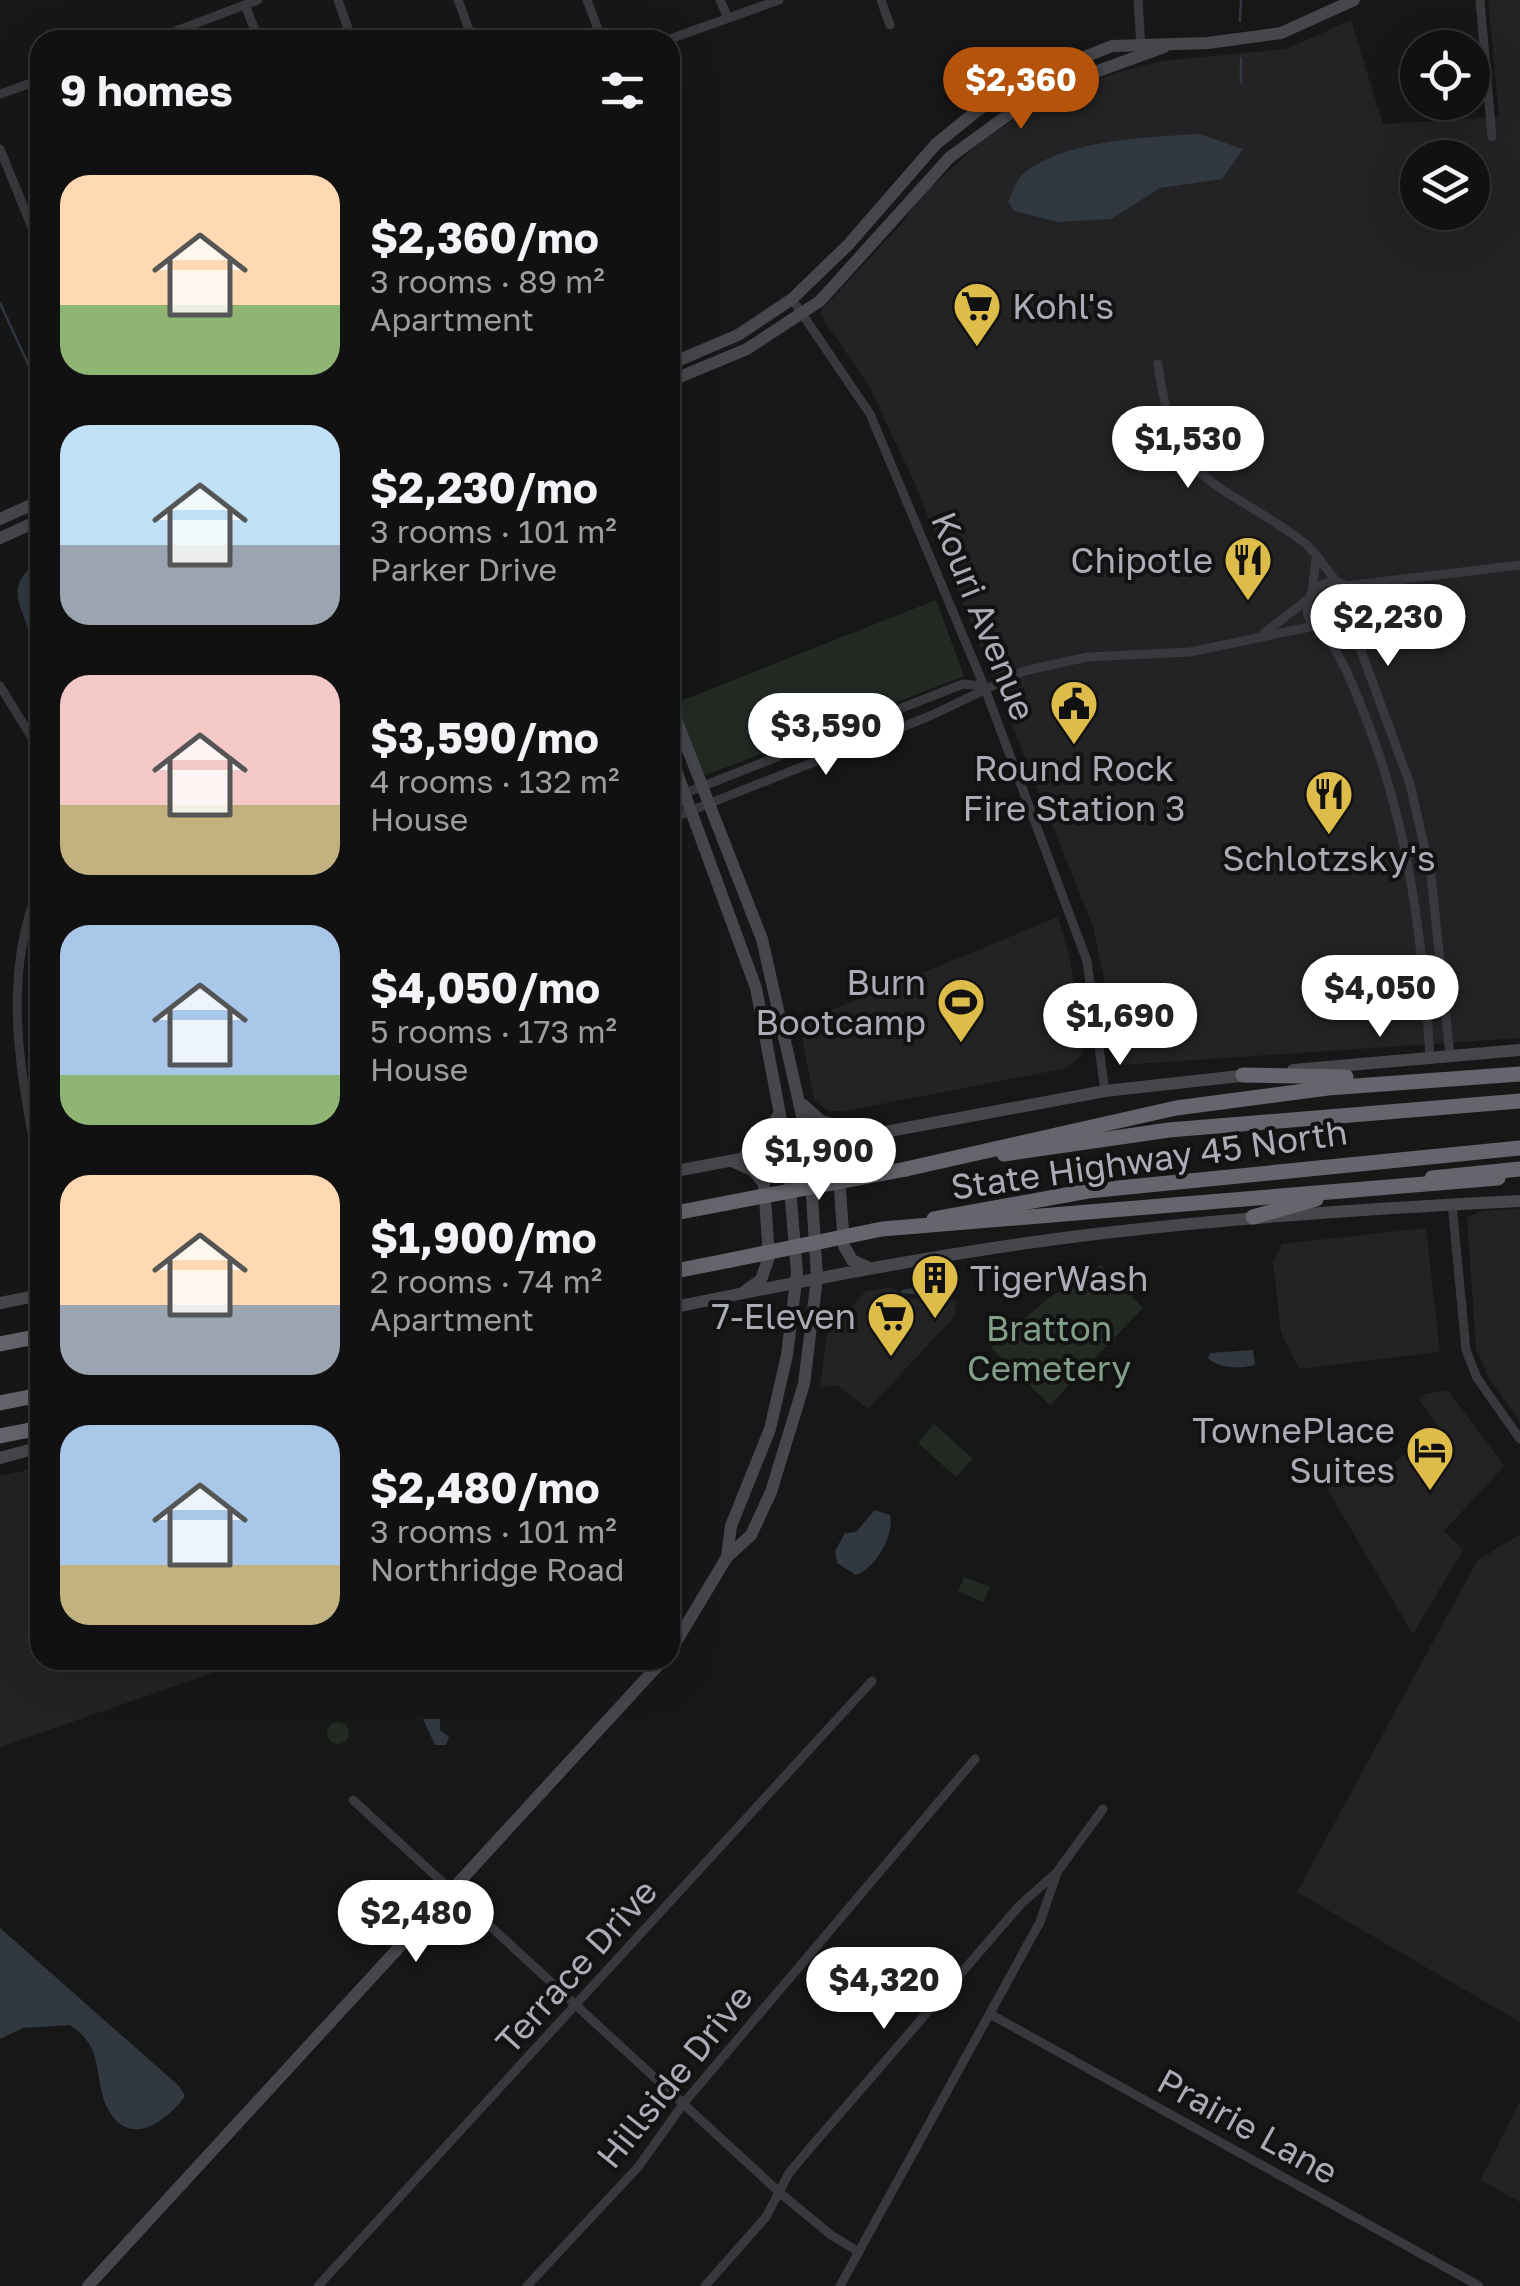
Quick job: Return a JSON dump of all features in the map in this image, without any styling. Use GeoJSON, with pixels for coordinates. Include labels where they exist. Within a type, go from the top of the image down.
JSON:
{"type":"FeatureCollection","features":[{"type":"Feature","properties":{"kind":"highway"},"geometry":{"type":"LineString","coordinates":[[1243,1075],[1520,1073]]}},
{"type":"Feature","properties":{"kind":"highway"},"geometry":{"type":"LineString","coordinates":[[906,1169],[1176,1108],[1328,1088],[1520,1073]]}},
{"type":"Feature","properties":{"kind":"highway","name":"State Highway 45 North"},"geometry":{"type":"LineString","coordinates":[[680,1212],[906,1169],[1169,1130],[1520,1101]]}},
{"type":"Feature","properties":{"kind":"highway","name":"State Highway 45 North"},"geometry":{"type":"LineString","coordinates":[[680,1270],[1088,1191],[1348,1162],[1520,1148]]}},
{"type":"Feature","properties":{"kind":"highway"},"geometry":{"type":"LineString","coordinates":[[1252,1217],[1322,1198],[1458,1173],[1520,1168]]}},
{"type":"Feature","properties":{"kind":"highway"},"geometry":{"type":"LineString","coordinates":[[882,1228],[1374,1185],[1520,1177]]}},
{"type":"Feature","properties":{"kind":"highway"},"geometry":{"type":"LineString","coordinates":[[0,1344],[30,1338]]}},
{"type":"Feature","properties":{"kind":"highway"},"geometry":{"type":"LineString","coordinates":[[0,1403],[30,1397]]}},
{"type":"Feature","properties":{"kind":"highway"},"geometry":{"type":"LineString","coordinates":[[0,1436],[30,1430]]}},
{"type":"Feature","properties":{"kind":"main road"},"geometry":{"type":"LineString","coordinates":[[680,377],[746,349],[802,314],[845,277],[950,157],[1016,109],[1142,51],[1281,33],[1354,0]]}},
{"type":"Feature","properties":{"kind":"main road"},"geometry":{"type":"LineString","coordinates":[[680,360],[738,335],[792,299],[848,246],[910,170],[978,110],[1065,62],[1112,46],[1142,51]]}},
{"type":"Feature","properties":{"kind":"main road"},"geometry":{"type":"LineString","coordinates":[[0,519],[30,506]]}},
{"type":"Feature","properties":{"kind":"main road"},"geometry":{"type":"LineString","coordinates":[[0,538],[30,524]]}},
{"type":"Feature","properties":{"kind":"main road"},"geometry":{"type":"LineString","coordinates":[[680,730],[768,957],[809,1147],[817,1278],[804,1384],[792,1434],[751,1536],[727,1557],[680,1635]]}},
{"type":"Feature","properties":{"kind":"main road"},"geometry":{"type":"LineString","coordinates":[[680,778],[750,963],[787,1151],[794,1283],[788,1355],[770,1429],[732,1526],[727,1557]]}},
{"type":"Feature","properties":{"kind":"main road"},"geometry":{"type":"LineString","coordinates":[[680,1170],[1105,1091],[1520,1050]]}},
{"type":"Feature","properties":{"kind":"main road"},"geometry":{"type":"LineString","coordinates":[[798,1099],[824,1122],[876,1135]]}},
{"type":"Feature","properties":{"kind":"main road"},"geometry":{"type":"LineString","coordinates":[[732,1161],[760,1146],[780,1112]]}},
{"type":"Feature","properties":{"kind":"main road"},"geometry":{"type":"LineString","coordinates":[[870,1268],[852,1260],[844,1246],[840,1176],[844,1160],[876,1135]]}},
{"type":"Feature","properties":{"kind":"main road"},"geometry":{"type":"LineString","coordinates":[[732,1161],[754,1172],[764,1184],[769,1257],[761,1280],[743,1293]]}},
{"type":"Feature","properties":{"kind":"main road"},"geometry":{"type":"LineString","coordinates":[[680,1306],[870,1268],[1092,1234],[1252,1217],[1520,1200]]}},
{"type":"Feature","properties":{"kind":"main road"},"geometry":{"type":"LineString","coordinates":[[0,1303],[30,1295]]}},
{"type":"Feature","properties":{"kind":"main road"},"geometry":{"type":"LineString","coordinates":[[770,1429],[792,1434]]}},
{"type":"Feature","properties":{"kind":"main road"},"geometry":{"type":"LineString","coordinates":[[0,1458],[30,1450]]}},
{"type":"Feature","properties":{"kind":"main road"},"geometry":{"type":"LineString","coordinates":[[88,2286],[654,1670]]}},
{"type":"Feature","properties":{"kind":"street"},"geometry":{"type":"LineString","coordinates":[[191,30],[258,0]]}},
{"type":"Feature","properties":{"kind":"street"},"geometry":{"type":"LineString","coordinates":[[338,0],[348,30]]}},
{"type":"Feature","properties":{"kind":"street"},"geometry":{"type":"LineString","coordinates":[[458,0],[469,30]]}},
{"type":"Feature","properties":{"kind":"street"},"geometry":{"type":"LineString","coordinates":[[587,0],[598,30]]}},
{"type":"Feature","properties":{"kind":"street"},"geometry":{"type":"LineString","coordinates":[[720,0],[728,18]]}},
{"type":"Feature","properties":{"kind":"street"},"geometry":{"type":"LineString","coordinates":[[680,35],[779,0]]}},
{"type":"Feature","properties":{"kind":"street"},"geometry":{"type":"LineString","coordinates":[[881,0],[890,25]]}},
{"type":"Feature","properties":{"kind":"street"},"geometry":{"type":"LineString","coordinates":[[1138,0],[1142,51]]}},
{"type":"Feature","properties":{"kind":"street"},"geometry":{"type":"LineString","coordinates":[[1480,0],[1492,136]]}},
{"type":"Feature","properties":{"kind":"street"},"geometry":{"type":"LineString","coordinates":[[245,5],[255,30]]}},
{"type":"Feature","properties":{"kind":"street"},"geometry":{"type":"LineString","coordinates":[[0,94],[30,84]]}},
{"type":"Feature","properties":{"kind":"street"},"geometry":{"type":"LineString","coordinates":[[0,149],[30,222]]}},
{"type":"Feature","properties":{"kind":"street","name":"Kouri Avenue"},"geometry":{"type":"LineString","coordinates":[[792,299],[831,351],[870,414],[984,686],[1087,961],[1105,1091]]}},
{"type":"Feature","properties":{"kind":"street"},"geometry":{"type":"LineString","coordinates":[[1158,364],[1170,428],[1194,469],[1218,491],[1300,540],[1356,598],[1357,640],[1410,784],[1431,876],[1450,1054]]}},
{"type":"Feature","properties":{"kind":"street"},"geometry":{"type":"LineString","coordinates":[[1316,559],[1307,613],[1340,654],[1392,789],[1413,879],[1430,1056]]}},
{"type":"Feature","properties":{"kind":"street"},"geometry":{"type":"LineString","coordinates":[[1264,633],[1328,583],[1408,581],[1520,565]]}},
{"type":"Feature","properties":{"kind":"street"},"geometry":{"type":"LineString","coordinates":[[1324,633],[1345,632],[1379,596],[1408,581]]}},
{"type":"Feature","properties":{"kind":"street"},"geometry":{"type":"LineString","coordinates":[[680,815],[930,716],[984,686],[1024,671],[1087,656],[1190,652],[1264,633],[1314,626]]}},
{"type":"Feature","properties":{"kind":"street"},"geometry":{"type":"LineString","coordinates":[[680,796],[963,684],[984,686]]}},
{"type":"Feature","properties":{"kind":"street"},"geometry":{"type":"LineString","coordinates":[[0,686],[30,735]]}},
{"type":"Feature","properties":{"kind":"street"},"geometry":{"type":"LineString","coordinates":[[1371,732],[1388,726]]}},
{"type":"Feature","properties":{"kind":"street"},"geometry":{"type":"LineString","coordinates":[[1413,879],[1431,876]]}},
{"type":"Feature","properties":{"kind":"street"},"geometry":{"type":"LineString","coordinates":[[30,912],[16,950],[11,1014],[30,1119]]}},
{"type":"Feature","properties":{"kind":"street"},"geometry":{"type":"LineString","coordinates":[[1452,1204],[1466,1350],[1478,1378],[1520,1438]]}},
{"type":"Feature","properties":{"kind":"street","name":"Terrace Drive"},"geometry":{"type":"LineString","coordinates":[[318,2286],[578,2007],[872,1681]]}},
{"type":"Feature","properties":{"kind":"street","name":"Hillside Drive"},"geometry":{"type":"LineString","coordinates":[[527,2286],[639,2166],[683,2104],[975,1759]]}},
{"type":"Feature","properties":{"kind":"street"},"geometry":{"type":"LineString","coordinates":[[353,1800],[780,2192],[830,2235],[859,2252]]}},
{"type":"Feature","properties":{"kind":"street"},"geometry":{"type":"LineString","coordinates":[[705,2286],[766,2217],[811,2147],[1020,1904],[1057,1872],[1103,1809]]}},
{"type":"Feature","properties":{"kind":"street"},"geometry":{"type":"LineString","coordinates":[[840,2286],[1040,1922],[1057,1872]]}},
{"type":"Feature","properties":{"kind":"street","name":"Prairie Lane"},"geometry":{"type":"LineString","coordinates":[[990,2014],[1480,2286]]}},
{"type":"Feature","properties":{"kind":"shaded area"},"geometry":{"type":"Polygon","coordinates":[[[1488,0],[1520,0],[1520,1038],[1123,1065],[1093,927],[915,484],[869,386],[819,313],[903,222],[922,195],[977,145],[1020,115],[1075,87],[1116,73],[1162,61],[1286,49],[1351,20],[1383,124],[1499,117],[1488,0]]]}},
{"type":"Feature","properties":{"kind":"shaded area"},"geometry":{"type":"Polygon","coordinates":[[[1199,134],[1243,149],[1222,179],[1160,188],[1111,219],[1058,222],[1014,211],[1008,202],[1023,174],[1060,154],[1107,142],[1199,134]]]}},
{"type":"Feature","properties":{"kind":"shaded area"},"geometry":{"type":"Polygon","coordinates":[[[28,570],[30,635],[18,597],[21,579],[28,570]]]}},
{"type":"Feature","properties":{"kind":"shaded area"},"geometry":{"type":"Polygon","coordinates":[[[1058,917],[1070,958],[1083,1054],[1067,1068],[846,1111],[829,1111],[814,1100],[801,1031],[812,1018],[1058,917]]]}},
{"type":"Feature","properties":{"kind":"shaded area"},"geometry":{"type":"Polygon","coordinates":[[[1520,1209],[1520,1421],[1489,1379],[1476,1348],[1467,1218],[1481,1211],[1520,1209]]]}},
{"type":"Feature","properties":{"kind":"shaded area"},"geometry":{"type":"Polygon","coordinates":[[[1426,1228],[1440,1352],[1299,1369],[1281,1332],[1273,1262],[1282,1244],[1426,1228]]]}},
{"type":"Feature","properties":{"kind":"shaded area"},"geometry":{"type":"Polygon","coordinates":[[[952,1281],[931,1296],[901,1293],[902,1290],[952,1281]]]}},
{"type":"Feature","properties":{"kind":"shaded area"},"geometry":{"type":"Polygon","coordinates":[[[890,1287],[912,1299],[940,1296],[957,1302],[953,1318],[868,1409],[837,1385],[820,1388],[827,1332],[866,1291],[890,1287]]]}},
{"type":"Feature","properties":{"kind":"shaded area"},"geometry":{"type":"Polygon","coordinates":[[[1253,1350],[1255,1365],[1224,1366],[1208,1358],[1210,1353],[1253,1350]]]}},
{"type":"Feature","properties":{"kind":"shaded area"},"geometry":{"type":"Polygon","coordinates":[[[1448,1390],[1504,1466],[1444,1531],[1463,1550],[1413,1634],[1321,1479],[1345,1465],[1360,1488],[1439,1428],[1419,1400],[1426,1394],[1448,1390]]]}},
{"type":"Feature","properties":{"kind":"shaded area"},"geometry":{"type":"Polygon","coordinates":[[[30,1469],[30,1670],[221,1670],[0,1747],[0,1476],[30,1469]]]}},
{"type":"Feature","properties":{"kind":"shaded area"},"geometry":{"type":"Polygon","coordinates":[[[875,1510],[890,1515],[889,1532],[870,1566],[856,1575],[837,1563],[835,1551],[845,1533],[856,1532],[875,1510]]]}},
{"type":"Feature","properties":{"kind":"shaded area"},"geometry":{"type":"Polygon","coordinates":[[[1520,1534],[1520,2022],[1297,1892],[1477,1561],[1520,1534]]]}},
{"type":"Feature","properties":{"kind":"shaded area"},"geometry":{"type":"Polygon","coordinates":[[[423,1719],[440,1719],[440,1730],[449,1737],[446,1745],[435,1745],[423,1719]]]}},
{"type":"Feature","properties":{"kind":"shaded area"},"geometry":{"type":"Polygon","coordinates":[[[0,1928],[179,2086],[185,2096],[169,2114],[138,2129],[118,2122],[105,2104],[92,2049],[70,2025],[23,2028],[0,2039],[0,1928]]]}},
{"type":"Feature","properties":{"kind":"shaded area"},"geometry":{"type":"Polygon","coordinates":[[[1520,2102],[1520,2202],[1480,2180],[1520,2102]]]}},
{"type":"Feature","properties":{"kind":"green space"},"geometry":{"type":"Polygon","coordinates":[[[936,600],[964,676],[703,776],[680,721],[680,701],[936,600]]]}},
{"type":"Feature","properties":{"kind":"green space","name":"Bratton Cemetery"},"geometry":{"type":"Polygon","coordinates":[[[1101,1265],[1143,1308],[1050,1405],[991,1348],[1047,1299],[1101,1265]]]}},
{"type":"Feature","properties":{"kind":"green space"},"geometry":{"type":"Polygon","coordinates":[[[934,1424],[973,1459],[956,1477],[918,1443],[934,1424]]]}},
{"type":"Feature","properties":{"kind":"green space"},"geometry":{"type":"Polygon","coordinates":[[[964,1577],[990,1587],[983,1602],[958,1591],[964,1577]]]}},
{"type":"Feature","properties":{"kind":"green space"},"geometry":{"type":"Polygon","coordinates":[[[338,1722],[346,1725],[346,1741],[338,1744],[330,1741],[327,1733],[330,1725],[338,1722]]]}},
{"type":"Feature","properties":{"kind":"waterway"},"geometry":{"type":"LineString","coordinates":[[1240,21],[1241,0]]}},
{"type":"Feature","properties":{"kind":"waterway"},"geometry":{"type":"LineString","coordinates":[[1241,58],[1241,83]]}},
{"type":"Feature","properties":{"kind":"waterway"},"geometry":{"type":"LineString","coordinates":[[0,303],[30,368]]}},
{"type":"Feature","properties":{"kind":"place","name":"Kohl's"},"geometry":{"type":"Point","coordinates":[977,348]}},
{"type":"Feature","properties":{"kind":"place","name":"Chipotle"},"geometry":{"type":"Point","coordinates":[1248,602]}},
{"type":"Feature","properties":{"kind":"place","name":"Round Rock Fire Station 3"},"geometry":{"type":"Point","coordinates":[1074,746]}},
{"type":"Feature","properties":{"kind":"place","name":"Schlotzsky's"},"geometry":{"type":"Point","coordinates":[1329,836]}},
{"type":"Feature","properties":{"kind":"place","name":"Burn Bootcamp"},"geometry":{"type":"Point","coordinates":[961,1044]}},
{"type":"Feature","properties":{"kind":"place","name":"TigerWash"},"geometry":{"type":"Point","coordinates":[935,1320]}},
{"type":"Feature","properties":{"kind":"place","name":"7-Eleven"},"geometry":{"type":"Point","coordinates":[891,1358]}},
{"type":"Feature","properties":{"kind":"place","name":"TownePlace Suites"},"geometry":{"type":"Point","coordinates":[1430,1492]}}]}
